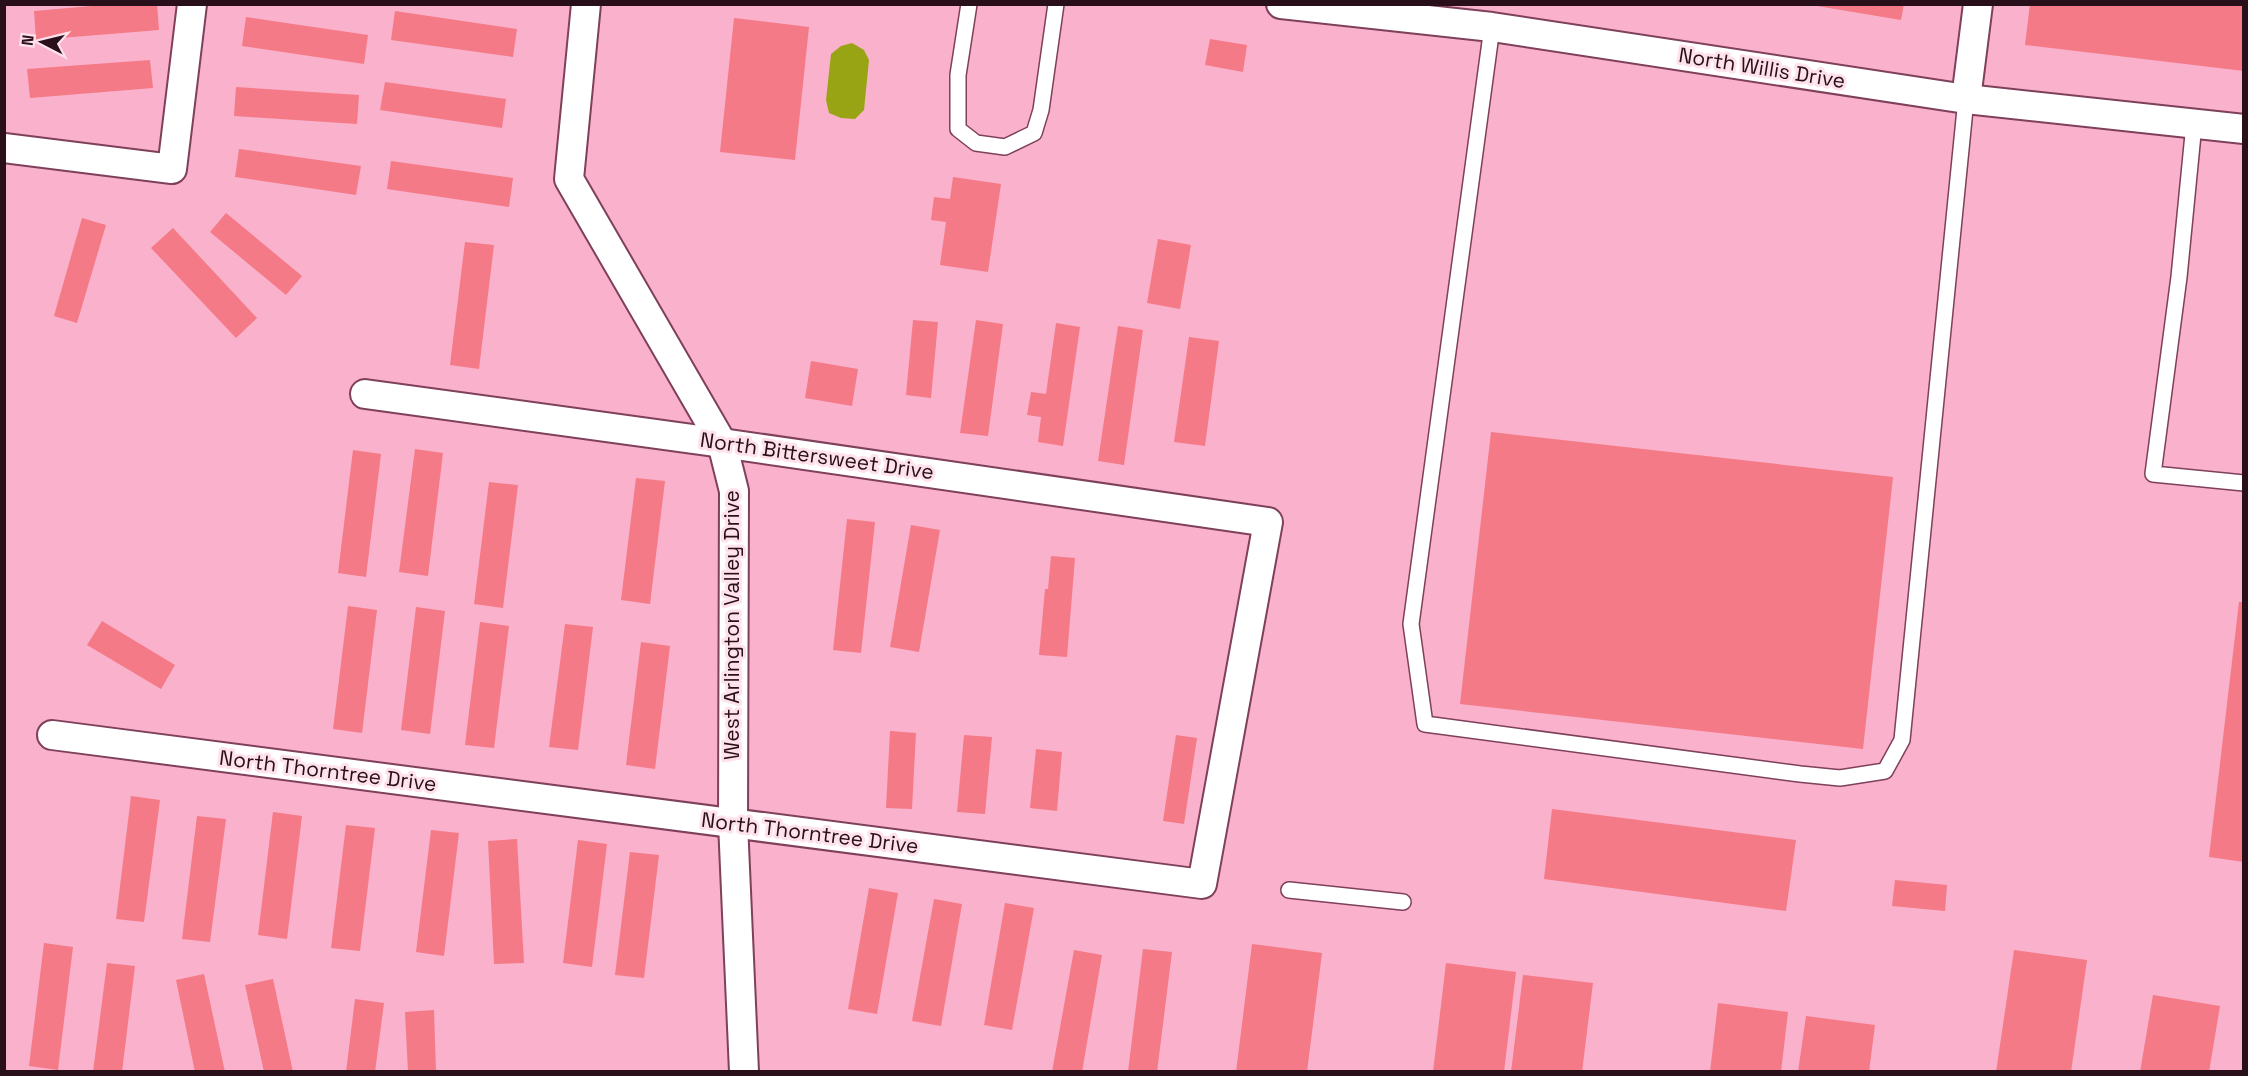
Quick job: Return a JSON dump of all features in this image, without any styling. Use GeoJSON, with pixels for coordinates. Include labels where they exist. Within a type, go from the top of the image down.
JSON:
{"type":"FeatureCollection","features":[{"type":"Feature","properties":{"kind":"street"},"geometry":{"type":"LineString","coordinates":[[4,148],[172,169],[192,4]]}},
{"type":"Feature","properties":{"kind":"street","name":"West Arlington Valley Drive"},"geometry":{"type":"LineString","coordinates":[[586,4],[569,179],[722,442],[734,491],[733,823],[744,1071]]}},
{"type":"Feature","properties":{"kind":"street","name":"North Willis Drive"},"geometry":{"type":"LineString","coordinates":[[1281,4],[1492,27],[1966,99],[2244,129]]}},
{"type":"Feature","properties":{"kind":"street"},"geometry":{"type":"LineString","coordinates":[[1966,99],[1978,4]]}},
{"type":"Feature","properties":{"kind":"street","name":"North Bittersweet Drive"},"geometry":{"type":"LineString","coordinates":[[365,394],[722,442],[1268,522]]}},
{"type":"Feature","properties":{"kind":"street","name":"North Thorntree Drive"},"geometry":{"type":"LineString","coordinates":[[52,735],[1202,884],[1268,522]]}},
{"type":"Feature","properties":{"kind":"lane"},"geometry":{"type":"LineString","coordinates":[[969,4],[958,75],[958,129],[976,143],[1005,147],[1034,133],[1041,110],[1056,4]]}},
{"type":"Feature","properties":{"kind":"lane"},"geometry":{"type":"LineString","coordinates":[[1492,27],[1411,624],[1425,724],[1800,774],[1840,778],[1885,771],[1902,740],[1966,99]]}},
{"type":"Feature","properties":{"kind":"lane"},"geometry":{"type":"LineString","coordinates":[[2194,124],[2179,277],[2153,474],[2244,483]]}},
{"type":"Feature","properties":{"kind":"lane"},"geometry":{"type":"LineString","coordinates":[[1289,890],[1403,902]]}},
{"type":"Feature","properties":{"kind":"shaded area"},"geometry":{"type":"Polygon","coordinates":[[[852,43],[864,50],[869,60],[864,110],[855,119],[841,118],[829,113],[826,100],[831,54],[841,46],[852,43]]]}},
{"type":"Feature","properties":{"kind":"building"},"geometry":{"type":"Polygon","coordinates":[[[114,4],[157,4],[159,30],[36,40],[34,11],[114,4]]]}},
{"type":"Feature","properties":{"kind":"building"},"geometry":{"type":"Polygon","coordinates":[[[1805,4],[1904,4],[1901,20],[1805,4]]]}},
{"type":"Feature","properties":{"kind":"building"},"geometry":{"type":"Polygon","coordinates":[[[2030,4],[2244,4],[2244,71],[2025,45],[2030,4]]]}},
{"type":"Feature","properties":{"kind":"building"},"geometry":{"type":"Polygon","coordinates":[[[395,11],[517,29],[513,57],[391,40],[395,11]]]}},
{"type":"Feature","properties":{"kind":"building"},"geometry":{"type":"Polygon","coordinates":[[[246,17],[368,35],[364,64],[242,46],[246,17]]]}},
{"type":"Feature","properties":{"kind":"building"},"geometry":{"type":"Polygon","coordinates":[[[734,18],[809,27],[795,160],[720,152],[734,18]]]}},
{"type":"Feature","properties":{"kind":"building"},"geometry":{"type":"Polygon","coordinates":[[[1210,39],[1247,45],[1243,72],[1205,65],[1210,39]]]}},
{"type":"Feature","properties":{"kind":"building"},"geometry":{"type":"Polygon","coordinates":[[[150,60],[153,88],[30,98],[27,69],[150,60]]]}},
{"type":"Feature","properties":{"kind":"building"},"geometry":{"type":"Polygon","coordinates":[[[385,82],[506,99],[502,128],[380,110],[385,82]]]}},
{"type":"Feature","properties":{"kind":"building"},"geometry":{"type":"Polygon","coordinates":[[[236,87],[359,95],[357,124],[234,116],[236,87]]]}},
{"type":"Feature","properties":{"kind":"building"},"geometry":{"type":"Polygon","coordinates":[[[239,149],[361,166],[356,195],[235,177],[239,149]]]}},
{"type":"Feature","properties":{"kind":"building"},"geometry":{"type":"Polygon","coordinates":[[[391,161],[513,178],[509,207],[387,189],[391,161]]]}},
{"type":"Feature","properties":{"kind":"building"},"geometry":{"type":"Polygon","coordinates":[[[953,177],[1001,184],[988,272],[940,265],[946,222],[931,220],[934,197],[950,199],[953,177]]]}},
{"type":"Feature","properties":{"kind":"building"},"geometry":{"type":"Polygon","coordinates":[[[226,213],[302,276],[286,295],[210,232],[226,213]]]}},
{"type":"Feature","properties":{"kind":"building"},"geometry":{"type":"Polygon","coordinates":[[[82,218],[106,225],[77,323],[54,316],[82,218]]]}},
{"type":"Feature","properties":{"kind":"building"},"geometry":{"type":"Polygon","coordinates":[[[173,228],[257,318],[236,338],[151,248],[173,228]]]}},
{"type":"Feature","properties":{"kind":"building"},"geometry":{"type":"Polygon","coordinates":[[[1158,239],[1191,245],[1180,309],[1147,303],[1158,239]]]}},
{"type":"Feature","properties":{"kind":"building"},"geometry":{"type":"Polygon","coordinates":[[[465,242],[494,245],[479,369],[450,365],[465,242]]]}},
{"type":"Feature","properties":{"kind":"building"},"geometry":{"type":"Polygon","coordinates":[[[913,320],[938,322],[931,398],[906,395],[913,320]]]}},
{"type":"Feature","properties":{"kind":"building"},"geometry":{"type":"Polygon","coordinates":[[[976,320],[1003,324],[988,436],[960,433],[976,320]]]}},
{"type":"Feature","properties":{"kind":"building"},"geometry":{"type":"Polygon","coordinates":[[[1056,323],[1080,327],[1063,446],[1038,442],[1041,417],[1027,415],[1031,392],[1046,394],[1056,323]]]}},
{"type":"Feature","properties":{"kind":"building"},"geometry":{"type":"Polygon","coordinates":[[[1118,326],[1143,330],[1124,465],[1098,461],[1118,326]]]}},
{"type":"Feature","properties":{"kind":"building"},"geometry":{"type":"Polygon","coordinates":[[[1189,337],[1219,341],[1205,446],[1174,442],[1189,337]]]}},
{"type":"Feature","properties":{"kind":"building"},"geometry":{"type":"Polygon","coordinates":[[[811,361],[858,369],[852,406],[805,398],[811,361]]]}},
{"type":"Feature","properties":{"kind":"building"},"geometry":{"type":"Polygon","coordinates":[[[1491,432],[1893,477],[1863,749],[1460,704],[1491,432]]]}},
{"type":"Feature","properties":{"kind":"building"},"geometry":{"type":"Polygon","coordinates":[[[415,449],[443,453],[428,576],[399,572],[415,449]]]}},
{"type":"Feature","properties":{"kind":"building"},"geometry":{"type":"Polygon","coordinates":[[[353,450],[381,454],[366,577],[338,573],[353,450]]]}},
{"type":"Feature","properties":{"kind":"building"},"geometry":{"type":"Polygon","coordinates":[[[636,478],[665,481],[650,604],[621,600],[636,478]]]}},
{"type":"Feature","properties":{"kind":"building"},"geometry":{"type":"Polygon","coordinates":[[[489,482],[518,485],[503,608],[474,604],[489,482]]]}},
{"type":"Feature","properties":{"kind":"building"},"geometry":{"type":"Polygon","coordinates":[[[847,519],[875,522],[861,653],[833,650],[847,519]]]}},
{"type":"Feature","properties":{"kind":"building"},"geometry":{"type":"Polygon","coordinates":[[[911,525],[940,530],[919,652],[890,647],[911,525]]]}},
{"type":"Feature","properties":{"kind":"building"},"geometry":{"type":"Polygon","coordinates":[[[1051,556],[1075,558],[1067,657],[1039,655],[1045,589],[1048,589],[1051,556]]]}},
{"type":"Feature","properties":{"kind":"building"},"geometry":{"type":"Polygon","coordinates":[[[2239,602],[2244,602],[2244,862],[2209,857],[2239,602]]]}},
{"type":"Feature","properties":{"kind":"building"},"geometry":{"type":"Polygon","coordinates":[[[348,606],[377,610],[362,733],[333,729],[348,606]]]}},
{"type":"Feature","properties":{"kind":"building"},"geometry":{"type":"Polygon","coordinates":[[[416,607],[445,611],[430,734],[401,730],[416,607]]]}},
{"type":"Feature","properties":{"kind":"building"},"geometry":{"type":"Polygon","coordinates":[[[102,621],[175,665],[161,689],[87,645],[102,621]]]}},
{"type":"Feature","properties":{"kind":"building"},"geometry":{"type":"Polygon","coordinates":[[[480,622],[509,626],[494,748],[465,745],[480,622]]]}},
{"type":"Feature","properties":{"kind":"building"},"geometry":{"type":"Polygon","coordinates":[[[565,624],[593,627],[578,750],[549,747],[565,624]]]}},
{"type":"Feature","properties":{"kind":"building"},"geometry":{"type":"Polygon","coordinates":[[[641,642],[670,646],[655,769],[626,765],[641,642]]]}},
{"type":"Feature","properties":{"kind":"building"},"geometry":{"type":"Polygon","coordinates":[[[890,731],[916,733],[912,809],[886,808],[890,731]]]}},
{"type":"Feature","properties":{"kind":"building"},"geometry":{"type":"Polygon","coordinates":[[[964,735],[992,737],[985,814],[957,812],[964,735]]]}},
{"type":"Feature","properties":{"kind":"building"},"geometry":{"type":"Polygon","coordinates":[[[1176,735],[1197,738],[1184,824],[1163,821],[1176,735]]]}},
{"type":"Feature","properties":{"kind":"building"},"geometry":{"type":"Polygon","coordinates":[[[1036,749],[1062,752],[1057,811],[1030,808],[1036,749]]]}},
{"type":"Feature","properties":{"kind":"building"},"geometry":{"type":"Polygon","coordinates":[[[131,796],[160,800],[144,922],[116,919],[131,796]]]}},
{"type":"Feature","properties":{"kind":"building"},"geometry":{"type":"Polygon","coordinates":[[[1552,809],[1796,840],[1786,911],[1544,879],[1552,809]]]}},
{"type":"Feature","properties":{"kind":"building"},"geometry":{"type":"Polygon","coordinates":[[[273,812],[302,816],[287,939],[258,935],[273,812]]]}},
{"type":"Feature","properties":{"kind":"building"},"geometry":{"type":"Polygon","coordinates":[[[197,816],[226,819],[210,942],[182,939],[197,816]]]}},
{"type":"Feature","properties":{"kind":"building"},"geometry":{"type":"Polygon","coordinates":[[[346,825],[375,828],[360,951],[331,948],[346,825]]]}},
{"type":"Feature","properties":{"kind":"building"},"geometry":{"type":"Polygon","coordinates":[[[431,830],[459,833],[444,956],[416,952],[431,830]]]}},
{"type":"Feature","properties":{"kind":"building"},"geometry":{"type":"Polygon","coordinates":[[[517,839],[524,963],[494,964],[488,841],[517,839]]]}},
{"type":"Feature","properties":{"kind":"building"},"geometry":{"type":"Polygon","coordinates":[[[578,840],[607,844],[592,967],[563,963],[578,840]]]}},
{"type":"Feature","properties":{"kind":"building"},"geometry":{"type":"Polygon","coordinates":[[[630,852],[659,855],[644,978],[615,975],[630,852]]]}},
{"type":"Feature","properties":{"kind":"building"},"geometry":{"type":"Polygon","coordinates":[[[1895,880],[1947,885],[1945,911],[1892,906],[1895,880]]]}},
{"type":"Feature","properties":{"kind":"building"},"geometry":{"type":"Polygon","coordinates":[[[869,888],[898,893],[877,1014],[848,1009],[869,888]]]}},
{"type":"Feature","properties":{"kind":"building"},"geometry":{"type":"Polygon","coordinates":[[[934,899],[962,904],[941,1026],[912,1021],[934,899]]]}},
{"type":"Feature","properties":{"kind":"building"},"geometry":{"type":"Polygon","coordinates":[[[1005,903],[1034,908],[1012,1030],[984,1025],[1005,903]]]}},
{"type":"Feature","properties":{"kind":"building"},"geometry":{"type":"Polygon","coordinates":[[[44,943],[73,947],[58,1070],[29,1066],[44,943]]]}},
{"type":"Feature","properties":{"kind":"building"},"geometry":{"type":"Polygon","coordinates":[[[1252,944],[1322,953],[1307,1072],[1236,1072],[1252,944]]]}},
{"type":"Feature","properties":{"kind":"building"},"geometry":{"type":"Polygon","coordinates":[[[1143,949],[1172,952],[1157,1072],[1128,1072],[1143,949]]]}},
{"type":"Feature","properties":{"kind":"building"},"geometry":{"type":"Polygon","coordinates":[[[1074,950],[1102,955],[1082,1072],[1052,1072],[1074,950]]]}},
{"type":"Feature","properties":{"kind":"building"},"geometry":{"type":"Polygon","coordinates":[[[2014,950],[2087,960],[2071,1072],[1996,1072],[2014,950]]]}},
{"type":"Feature","properties":{"kind":"building"},"geometry":{"type":"Polygon","coordinates":[[[107,963],[135,966],[122,1072],[93,1072],[107,963]]]}},
{"type":"Feature","properties":{"kind":"building"},"geometry":{"type":"Polygon","coordinates":[[[1446,963],[1516,972],[1504,1072],[1433,1072],[1446,963]]]}},
{"type":"Feature","properties":{"kind":"building"},"geometry":{"type":"Polygon","coordinates":[[[204,974],[225,1072],[195,1072],[176,980],[204,974]]]}},
{"type":"Feature","properties":{"kind":"building"},"geometry":{"type":"Polygon","coordinates":[[[1523,975],[1593,983],[1582,1072],[1511,1072],[1523,975]]]}},
{"type":"Feature","properties":{"kind":"building"},"geometry":{"type":"Polygon","coordinates":[[[273,979],[293,1072],[264,1072],[245,985],[273,979]]]}},
{"type":"Feature","properties":{"kind":"building"},"geometry":{"type":"Polygon","coordinates":[[[2153,995],[2220,1006],[2209,1072],[2140,1072],[2153,995]]]}},
{"type":"Feature","properties":{"kind":"building"},"geometry":{"type":"Polygon","coordinates":[[[355,999],[384,1003],[375,1072],[346,1072],[355,999]]]}},
{"type":"Feature","properties":{"kind":"building"},"geometry":{"type":"Polygon","coordinates":[[[1718,1003],[1788,1012],[1781,1072],[1710,1072],[1718,1003]]]}},
{"type":"Feature","properties":{"kind":"building"},"geometry":{"type":"Polygon","coordinates":[[[434,1010],[436,1072],[408,1072],[405,1012],[434,1010]]]}},
{"type":"Feature","properties":{"kind":"building"},"geometry":{"type":"Polygon","coordinates":[[[1806,1016],[1875,1025],[1869,1072],[1798,1072],[1806,1016]]]}}]}
